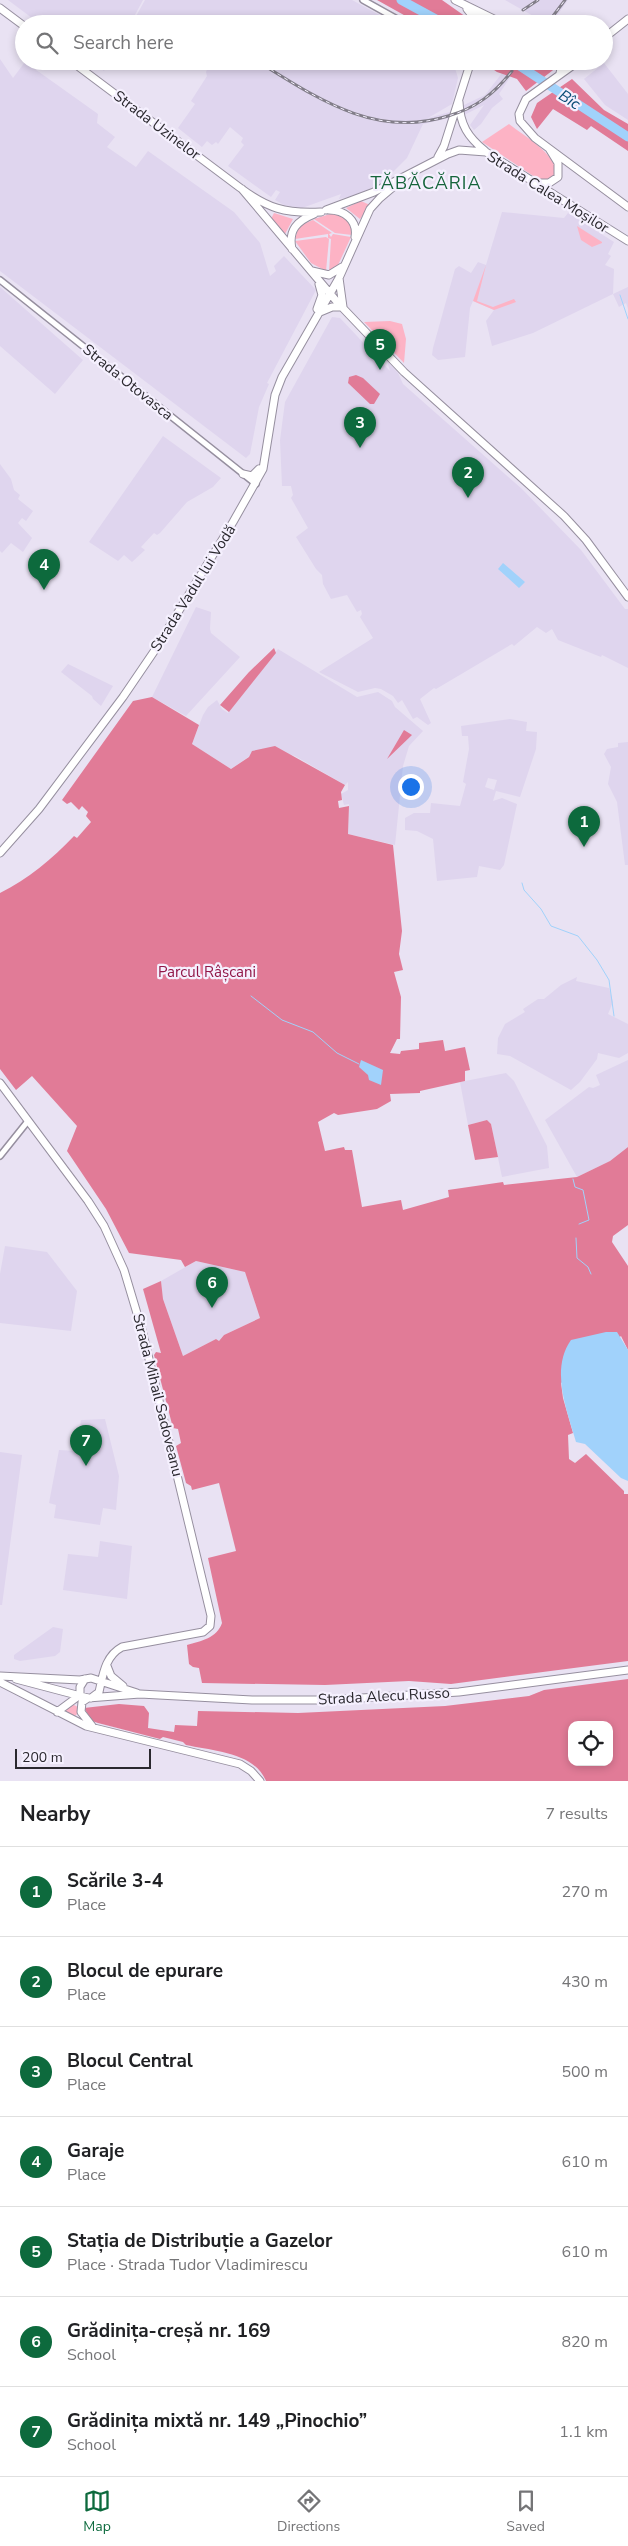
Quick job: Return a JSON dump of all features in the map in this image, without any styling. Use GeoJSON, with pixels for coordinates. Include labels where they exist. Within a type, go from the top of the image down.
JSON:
{"type":"FeatureCollection","features":[{"type":"Feature","properties":{"kind":"main road"},"geometry":{"type":"LineString","coordinates":[[458,2],[473,15]]}},
{"type":"Feature","properties":{"kind":"main road"},"geometry":{"type":"LineString","coordinates":[[458,2],[485,15]]}},
{"type":"Feature","properties":{"kind":"main road"},"geometry":{"type":"LineString","coordinates":[[0,8],[15,19]]}},
{"type":"Feature","properties":{"kind":"main road"},"geometry":{"type":"LineString","coordinates":[[613,31],[628,19]]}},
{"type":"Feature","properties":{"kind":"main road","name":"Strada Uzinelor"},"geometry":{"type":"LineString","coordinates":[[83,70],[242,189],[268,205],[298,214],[323,211]]}},
{"type":"Feature","properties":{"kind":"main road"},"geometry":{"type":"LineString","coordinates":[[438,158],[444,146],[468,70]]}},
{"type":"Feature","properties":{"kind":"main road"},"geometry":{"type":"LineString","coordinates":[[560,73],[565,70]]}},
{"type":"Feature","properties":{"kind":"main road","name":"Strada Calea Moșilor"},"geometry":{"type":"LineString","coordinates":[[560,73],[529,97],[519,114],[520,120],[528,132],[628,207]]}},
{"type":"Feature","properties":{"kind":"main road"},"geometry":{"type":"LineString","coordinates":[[459,99],[464,130],[470,139],[486,152]]}},
{"type":"Feature","properties":{"kind":"main road"},"geometry":{"type":"LineString","coordinates":[[533,183],[549,184],[555,181],[560,173],[558,163],[547,146]]}},
{"type":"Feature","properties":{"kind":"main road","name":"Strada Calea Moșilor"},"geometry":{"type":"LineString","coordinates":[[406,176],[438,158],[459,150],[486,152],[628,241]]}},
{"type":"Feature","properties":{"kind":"main road"},"geometry":{"type":"LineString","coordinates":[[294,252],[291,235],[295,225],[302,219],[374,192],[406,176]]}},
{"type":"Feature","properties":{"kind":"main road"},"geometry":{"type":"LineString","coordinates":[[306,266],[316,273],[329,275],[338,272],[345,263],[373,206],[406,176]]}},
{"type":"Feature","properties":{"kind":"main road","name":"Strada Uzinelor"},"geometry":{"type":"LineString","coordinates":[[242,189],[330,294],[404,372],[564,516],[586,540],[628,597]]}},
{"type":"Feature","properties":{"kind":"main road"},"geometry":{"type":"LineString","coordinates":[[323,211],[340,211],[353,222],[356,232],[352,246]]}},
{"type":"Feature","properties":{"kind":"main road","name":"Strada Vadul lui Vodă"},"geometry":{"type":"LineString","coordinates":[[0,853],[39,810],[123,697],[159,643],[256,484],[265,462],[275,395],[282,377],[339,278],[345,263]]}},
{"type":"Feature","properties":{"kind":"main road"},"geometry":{"type":"LineString","coordinates":[[315,277],[322,295],[315,317]]}},
{"type":"Feature","properties":{"kind":"main road"},"geometry":{"type":"LineString","coordinates":[[315,317],[328,308],[343,307],[339,278]]}},
{"type":"Feature","properties":{"kind":"main road"},"geometry":{"type":"LineString","coordinates":[[243,474],[251,477],[258,472],[271,420]]}},
{"type":"Feature","properties":{"kind":"main road","name":"Strada Mihail Sadoveanu"},"geometry":{"type":"LineString","coordinates":[[0,1083],[96,1213],[124,1270],[142,1330],[211,1616],[210,1626],[202,1632],[122,1647],[110,1656],[107,1666],[95,1681],[97,1695],[86,1697]]}},
{"type":"Feature","properties":{"kind":"main road"},"geometry":{"type":"LineString","coordinates":[[107,1666],[114,1680],[132,1690]]}},
{"type":"Feature","properties":{"kind":"main road","name":"Strada Alecu Russo"},"geometry":{"type":"LineString","coordinates":[[0,1676],[86,1697],[140,1694],[252,1700],[362,1699],[459,1692],[628,1670]]}},
{"type":"Feature","properties":{"kind":"main road","name":"Strada Alecu Russo"},"geometry":{"type":"LineString","coordinates":[[16,1679],[95,1681],[132,1690],[140,1694]]}},
{"type":"Feature","properties":{"kind":"main road"},"geometry":{"type":"LineString","coordinates":[[86,1697],[80,1688],[95,1681]]}},
{"type":"Feature","properties":{"kind":"main road"},"geometry":{"type":"LineString","coordinates":[[0,1682],[56,1712],[94,1728],[240,1764],[251,1771],[260,1781]]}},
{"type":"Feature","properties":{"kind":"main road"},"geometry":{"type":"LineString","coordinates":[[56,1712],[86,1697]]}},
{"type":"Feature","properties":{"kind":"main road"},"geometry":{"type":"LineString","coordinates":[[67,1717],[76,1718],[81,1712],[82,1702],[86,1697]]}},
{"type":"Feature","properties":{"kind":"main road"},"geometry":{"type":"LineString","coordinates":[[64,1707],[67,1717]]}},
{"type":"Feature","properties":{"kind":"main road"},"geometry":{"type":"LineString","coordinates":[[81,1712],[94,1728]]}},
{"type":"Feature","properties":{"kind":"street"},"geometry":{"type":"LineString","coordinates":[[363,0],[390,15]]}},
{"type":"Feature","properties":{"kind":"street","name":"Strada Otovasca"},"geometry":{"type":"LineString","coordinates":[[0,280],[256,484]]}},
{"type":"Feature","properties":{"kind":"street"},"geometry":{"type":"LineString","coordinates":[[0,1156],[28,1121]]}},
{"type":"Feature","properties":{"kind":"shaded area"},"geometry":{"type":"Polygon","coordinates":[[[8,0],[143,0],[135,15],[28,15],[8,0]]]}},
{"type":"Feature","properties":{"kind":"shaded area"},"geometry":{"type":"Polygon","coordinates":[[[145,0],[352,0],[380,15],[137,15],[145,0]]]}},
{"type":"Feature","properties":{"kind":"shaded area"},"geometry":{"type":"Polygon","coordinates":[[[505,0],[568,0],[557,15],[532,15],[505,0]]]}},
{"type":"Feature","properties":{"kind":"shaded area"},"geometry":{"type":"Polygon","coordinates":[[[0,59],[13,78],[19,70],[36,70],[98,114],[97,123],[115,137],[107,147],[136,167],[148,151],[234,212],[260,243],[270,276],[276,271],[274,266],[284,256],[316,290],[267,383],[269,384],[259,407],[250,454],[246,458],[0,271],[0,59]]]}},
{"type":"Feature","properties":{"kind":"shaded area"},"geometry":{"type":"Polygon","coordinates":[[[207,70],[456,70],[458,78],[452,104],[428,118],[450,112],[449,118],[423,124],[407,158],[379,186],[357,195],[339,199],[341,194],[302,208],[284,205],[275,200],[280,192],[276,190],[271,197],[228,166],[244,145],[241,142],[243,138],[230,127],[218,144],[216,142],[212,145],[207,141],[202,147],[178,128],[195,104],[191,101],[207,76],[207,70]]]}},
{"type":"Feature","properties":{"kind":"shaded area"},"geometry":{"type":"Polygon","coordinates":[[[504,70],[513,73],[499,94],[503,99],[492,108],[481,124],[474,130],[470,125],[484,105],[464,115],[464,105],[485,95],[504,70]]]}},
{"type":"Feature","properties":{"kind":"shaded area"},"geometry":{"type":"Polygon","coordinates":[[[595,70],[609,70],[628,94],[628,120],[605,105],[584,79],[595,70]]]}},
{"type":"Feature","properties":{"kind":"shaded area"},"geometry":{"type":"Polygon","coordinates":[[[509,124],[537,145],[550,158],[555,165],[557,173],[552,180],[541,181],[482,142],[509,124]]]}},
{"type":"Feature","properties":{"kind":"shaded area"},"geometry":{"type":"Polygon","coordinates":[[[361,201],[370,205],[360,219],[346,208],[361,201]]]}},
{"type":"Feature","properties":{"kind":"shaded area"},"geometry":{"type":"Polygon","coordinates":[[[502,212],[564,218],[568,213],[614,242],[608,254],[611,256],[605,265],[614,269],[613,294],[533,333],[492,346],[486,321],[494,310],[473,301],[470,308],[465,357],[438,360],[432,355],[433,348],[455,269],[459,266],[471,273],[478,262],[486,265],[502,212]]]}},
{"type":"Feature","properties":{"kind":"shaded area"},"geometry":{"type":"Polygon","coordinates":[[[274,213],[293,219],[285,234],[271,219],[274,213]]]}},
{"type":"Feature","properties":{"kind":"shaded area"},"geometry":{"type":"Polygon","coordinates":[[[330,214],[339,215],[346,219],[351,226],[352,235],[335,233],[314,219],[330,214]]]}},
{"type":"Feature","properties":{"kind":"shaded area"},"geometry":{"type":"Polygon","coordinates":[[[313,220],[332,233],[329,234],[331,237],[333,234],[351,237],[338,265],[329,272],[331,239],[328,238],[328,234],[295,239],[299,226],[313,220]]]}},
{"type":"Feature","properties":{"kind":"shaded area"},"geometry":{"type":"Polygon","coordinates":[[[577,226],[602,243],[592,247],[581,240],[577,226]]]}},
{"type":"Feature","properties":{"kind":"shaded area"},"geometry":{"type":"Polygon","coordinates":[[[326,237],[329,239],[326,271],[311,263],[295,241],[326,237]]]}},
{"type":"Feature","properties":{"kind":"shaded area"},"geometry":{"type":"Polygon","coordinates":[[[486,265],[477,301],[493,307],[514,299],[516,302],[494,310],[473,301],[486,265]]]}},
{"type":"Feature","properties":{"kind":"shaded area"},"geometry":{"type":"Polygon","coordinates":[[[0,287],[83,360],[55,394],[0,346],[0,287]]]}},
{"type":"Feature","properties":{"kind":"shaded area"},"geometry":{"type":"Polygon","coordinates":[[[628,287],[628,309],[626,303],[619,307],[613,294],[628,287]]]}},
{"type":"Feature","properties":{"kind":"shaded area"},"geometry":{"type":"Polygon","coordinates":[[[332,317],[340,318],[390,371],[387,361],[398,373],[403,384],[522,489],[581,550],[625,609],[628,609],[628,668],[602,655],[601,657],[558,640],[552,629],[546,633],[537,627],[514,646],[512,644],[436,689],[434,688],[420,699],[431,723],[428,725],[417,717],[413,719],[402,700],[398,703],[393,696],[381,689],[375,688],[358,692],[319,672],[373,638],[360,617],[362,614],[361,610],[357,612],[347,595],[331,599],[323,584],[322,575],[316,569],[296,537],[308,528],[291,498],[293,495],[291,486],[282,486],[280,440],[285,402],[332,317]]]}},
{"type":"Feature","properties":{"kind":"shaded area"},"geometry":{"type":"Polygon","coordinates":[[[390,321],[402,324],[406,339],[404,363],[364,322],[390,321]]]}},
{"type":"Feature","properties":{"kind":"shaded area"},"geometry":{"type":"Polygon","coordinates":[[[163,436],[221,478],[213,487],[187,502],[160,533],[157,535],[154,533],[141,547],[145,550],[132,562],[124,555],[118,561],[89,542],[163,436]]]}},
{"type":"Feature","properties":{"kind":"shaded area"},"geometry":{"type":"Polygon","coordinates":[[[0,464],[11,479],[14,490],[20,495],[18,499],[33,511],[26,521],[22,518],[18,523],[32,538],[23,552],[11,543],[2,553],[0,551],[0,464]]]}},
{"type":"Feature","properties":{"kind":"shaded area"},"geometry":{"type":"Polygon","coordinates":[[[196,607],[211,612],[211,633],[240,657],[186,716],[152,697],[196,607]]]}},
{"type":"Feature","properties":{"kind":"shaded area"},"geometry":{"type":"Polygon","coordinates":[[[278,649],[357,697],[378,692],[392,701],[395,707],[423,731],[409,746],[403,766],[395,845],[348,834],[349,804],[344,805],[341,794],[348,790],[348,782],[345,785],[295,756],[270,748],[257,751],[231,769],[192,744],[208,707],[217,700],[222,709],[228,713],[278,649]]]}},
{"type":"Feature","properties":{"kind":"shaded area"},"geometry":{"type":"Polygon","coordinates":[[[68,664],[113,686],[101,706],[92,696],[61,672],[68,664]]]}},
{"type":"Feature","properties":{"kind":"shaded area"},"geometry":{"type":"Polygon","coordinates":[[[510,719],[527,722],[526,731],[537,732],[536,749],[520,797],[496,791],[493,801],[502,798],[517,804],[504,865],[500,870],[479,866],[477,877],[437,881],[433,839],[417,831],[405,830],[405,818],[414,813],[430,813],[431,803],[460,806],[466,784],[463,782],[469,749],[468,736],[462,736],[461,726],[510,719]],[[488,778],[485,787],[494,790],[497,780],[488,778]]]}},
{"type":"Feature","properties":{"kind":"shaded area"},"geometry":{"type":"Polygon","coordinates":[[[628,742],[628,865],[625,865],[617,802],[608,784],[611,767],[604,754],[607,749],[618,747],[618,743],[628,742]]]}},
{"type":"Feature","properties":{"kind":"shaded area"},"geometry":{"type":"Polygon","coordinates":[[[577,977],[576,981],[609,988],[613,1002],[608,1014],[628,1024],[628,1053],[619,1058],[598,1053],[597,1059],[580,1082],[571,1090],[510,1056],[497,1054],[498,1038],[505,1024],[525,1012],[523,1009],[538,999],[544,999],[561,985],[577,977]]]}},
{"type":"Feature","properties":{"kind":"shaded area"},"geometry":{"type":"Polygon","coordinates":[[[628,1060],[628,1147],[610,1161],[577,1177],[545,1120],[589,1087],[593,1088],[600,1085],[596,1075],[628,1060]]]}},
{"type":"Feature","properties":{"kind":"shaded area"},"geometry":{"type":"Polygon","coordinates":[[[506,1073],[514,1081],[547,1146],[549,1168],[502,1177],[491,1124],[487,1120],[468,1125],[460,1082],[506,1073]]]}},
{"type":"Feature","properties":{"kind":"shaded area"},"geometry":{"type":"Polygon","coordinates":[[[5,1246],[47,1252],[77,1291],[71,1331],[0,1323],[0,1274],[5,1246]]]}},
{"type":"Feature","properties":{"kind":"shaded area"},"geometry":{"type":"Polygon","coordinates":[[[196,1261],[245,1272],[260,1318],[224,1335],[219,1341],[216,1339],[183,1356],[163,1299],[161,1281],[196,1261]]]}},
{"type":"Feature","properties":{"kind":"shaded area"},"geometry":{"type":"Polygon","coordinates":[[[105,1419],[119,1476],[116,1510],[103,1508],[100,1525],[54,1518],[56,1505],[49,1503],[59,1450],[76,1451],[81,1420],[105,1419]]]}},
{"type":"Feature","properties":{"kind":"shaded area"},"geometry":{"type":"Polygon","coordinates":[[[0,1452],[22,1455],[2,1605],[0,1605],[0,1452]]]}},
{"type":"Feature","properties":{"kind":"shaded area"},"geometry":{"type":"Polygon","coordinates":[[[100,1541],[132,1546],[127,1599],[63,1590],[68,1554],[98,1557],[100,1541]]]}},
{"type":"Feature","properties":{"kind":"shaded area"},"geometry":{"type":"Polygon","coordinates":[[[53,1627],[63,1629],[60,1652],[55,1656],[20,1661],[14,1659],[14,1655],[53,1627]]]}},
{"type":"Feature","properties":{"kind":"shaded area"},"geometry":{"type":"Polygon","coordinates":[[[72,1704],[78,1707],[78,1713],[75,1716],[64,1711],[72,1704]]]}},
{"type":"Feature","properties":{"kind":"green space"},"geometry":{"type":"Polygon","coordinates":[[[377,0],[442,0],[463,15],[404,15],[377,0]]]}},
{"type":"Feature","properties":{"kind":"green space"},"geometry":{"type":"Polygon","coordinates":[[[494,70],[553,70],[526,91],[517,79],[494,70]]]}},
{"type":"Feature","properties":{"kind":"green space"},"geometry":{"type":"Polygon","coordinates":[[[572,79],[604,110],[628,124],[628,151],[591,126],[587,130],[553,109],[537,129],[531,117],[537,103],[572,79]]]}},
{"type":"Feature","properties":{"kind":"green space"},"geometry":{"type":"Polygon","coordinates":[[[356,375],[363,378],[380,394],[374,404],[370,404],[348,383],[349,377],[356,375]]]}},
{"type":"Feature","properties":{"kind":"green space"},"geometry":{"type":"Polygon","coordinates":[[[274,648],[276,653],[229,712],[220,705],[249,672],[274,648]]]}},
{"type":"Feature","properties":{"kind":"green space","name":"Parcul Râșcani"},"geometry":{"type":"Polygon","coordinates":[[[152,697],[199,725],[192,744],[231,769],[249,757],[252,751],[275,746],[345,785],[341,792],[342,800],[338,801],[339,808],[349,806],[348,834],[393,845],[402,931],[399,954],[403,970],[394,972],[401,997],[400,1039],[397,1039],[390,1053],[400,1054],[401,1051],[419,1049],[419,1043],[443,1040],[445,1051],[465,1047],[470,1070],[465,1071],[465,1081],[420,1091],[420,1093],[390,1094],[391,1101],[377,1109],[338,1115],[334,1113],[318,1122],[325,1151],[344,1147],[345,1150],[352,1150],[362,1207],[401,1200],[403,1210],[449,1197],[448,1190],[503,1182],[504,1185],[577,1177],[610,1161],[628,1147],[628,1225],[613,1236],[612,1242],[628,1266],[628,1350],[621,1336],[561,1383],[563,1398],[573,1433],[568,1435],[569,1459],[575,1463],[586,1454],[624,1491],[624,1494],[628,1494],[628,1661],[451,1684],[409,1681],[325,1685],[202,1683],[199,1668],[189,1664],[187,1645],[212,1635],[220,1628],[222,1623],[208,1558],[236,1551],[219,1483],[192,1490],[191,1486],[186,1483],[176,1446],[181,1443],[178,1429],[173,1428],[154,1355],[156,1352],[161,1353],[143,1289],[161,1281],[163,1299],[183,1356],[216,1339],[219,1341],[224,1335],[260,1318],[245,1272],[196,1261],[185,1267],[181,1260],[129,1253],[106,1209],[67,1151],[77,1126],[32,1076],[16,1090],[0,1069],[0,893],[39,868],[74,836],[77,838],[91,822],[86,816],[88,812],[82,806],[79,810],[71,802],[67,804],[62,800],[133,701],[152,697]]]}},
{"type":"Feature","properties":{"kind":"green space"},"geometry":{"type":"Polygon","coordinates":[[[404,730],[412,735],[387,759],[404,730]]]}},
{"type":"Feature","properties":{"kind":"green space"},"geometry":{"type":"Polygon","coordinates":[[[487,1120],[491,1124],[498,1157],[475,1160],[468,1125],[487,1120]]]}},
{"type":"Feature","properties":{"kind":"green space"},"geometry":{"type":"Polygon","coordinates":[[[628,1679],[628,1781],[266,1781],[260,1771],[243,1758],[220,1751],[186,1745],[183,1742],[163,1737],[160,1739],[98,1723],[92,1721],[84,1708],[119,1704],[144,1706],[149,1713],[148,1728],[174,1732],[175,1725],[197,1726],[198,1711],[298,1713],[445,1706],[529,1696],[544,1690],[628,1679]]]}},
{"type":"Feature","properties":{"kind":"water"},"geometry":{"type":"Polygon","coordinates":[[[503,563],[525,582],[519,588],[498,569],[503,563]]]}},
{"type":"Feature","properties":{"kind":"water"},"geometry":{"type":"Polygon","coordinates":[[[361,1060],[383,1070],[381,1085],[369,1080],[368,1075],[359,1067],[361,1060]]]}},
{"type":"Feature","properties":{"kind":"water"},"geometry":{"type":"Polygon","coordinates":[[[606,1332],[617,1332],[628,1350],[628,1481],[621,1478],[585,1444],[576,1442],[562,1390],[562,1364],[571,1340],[606,1332]]]}},
{"type":"Feature","properties":{"kind":"waterway","name":"Bîc"},"geometry":{"type":"LineString","coordinates":[[401,0],[428,15]]}},
{"type":"Feature","properties":{"kind":"waterway","name":"Bîc"},"geometry":{"type":"LineString","coordinates":[[526,70],[628,137]]}},
{"type":"Feature","properties":{"kind":"waterway"},"geometry":{"type":"LineString","coordinates":[[620,295],[628,319]]}},
{"type":"Feature","properties":{"kind":"waterway"},"geometry":{"type":"LineString","coordinates":[[522,883],[524,890],[541,909],[551,926],[578,936],[597,960],[609,980],[614,1016]]}},
{"type":"Feature","properties":{"kind":"waterway"},"geometry":{"type":"LineString","coordinates":[[251,996],[282,1020],[313,1032],[337,1053],[359,1064]]}},
{"type":"Feature","properties":{"kind":"waterway"},"geometry":{"type":"LineString","coordinates":[[573,1179],[575,1187],[583,1190],[589,1220],[579,1224]]}},
{"type":"Feature","properties":{"kind":"waterway"},"geometry":{"type":"LineString","coordinates":[[576,1238],[577,1258],[588,1267],[591,1274]]}},
{"type":"Feature","properties":{"kind":"railway"},"geometry":{"type":"LineString","coordinates":[[523,10],[538,0]]}},
{"type":"Feature","properties":{"kind":"railway"},"geometry":{"type":"LineString","coordinates":[[554,15],[565,0]]}},
{"type":"Feature","properties":{"kind":"railway"},"geometry":{"type":"LineString","coordinates":[[272,70],[325,101],[348,111],[371,118],[396,122],[421,122],[458,113],[484,99],[512,71]]}},
{"type":"Feature","properties":{"kind":"place","name":"Stația de Distribuție a Gazelor"},"geometry":{"type":"Point","coordinates":[380,370]}},
{"type":"Feature","properties":{"kind":"place","name":"Blocul Central"},"geometry":{"type":"Point","coordinates":[360,448]}},
{"type":"Feature","properties":{"kind":"place","name":"Blocul de epurare"},"geometry":{"type":"Point","coordinates":[468,498]}},
{"type":"Feature","properties":{"kind":"place","name":"Garaje"},"geometry":{"type":"Point","coordinates":[44,590]}},
{"type":"Feature","properties":{"kind":"place","name":"Scările 3-4"},"geometry":{"type":"Point","coordinates":[584,847]}},
{"type":"Feature","properties":{"kind":"place","name":"Grădinița-creșă nr. 169"},"geometry":{"type":"Point","coordinates":[212,1308]}},
{"type":"Feature","properties":{"kind":"place","name":"Grădinița mixtă nr. 149 „Pinochio”"},"geometry":{"type":"Point","coordinates":[86,1466]}},
{"type":"Feature","properties":{"kind":"district","name":"TĂBĂCĂRIA"},"geometry":{"type":"Point","coordinates":[426,183]}}]}
